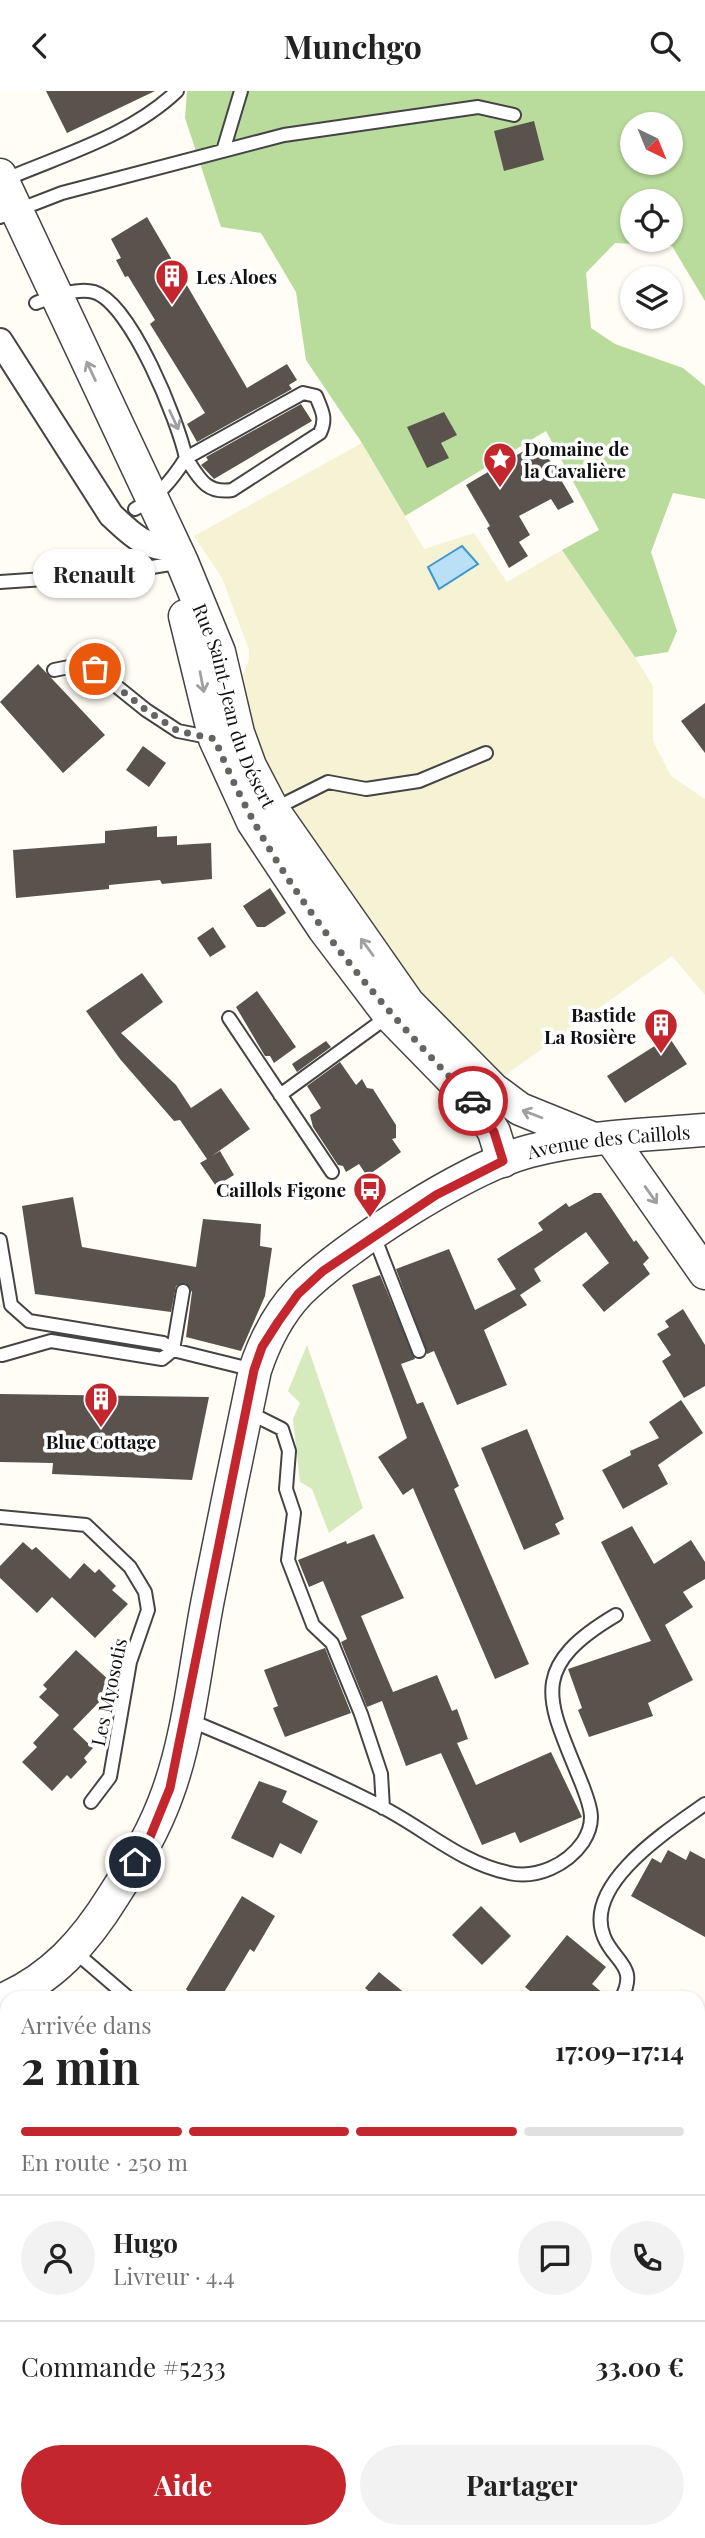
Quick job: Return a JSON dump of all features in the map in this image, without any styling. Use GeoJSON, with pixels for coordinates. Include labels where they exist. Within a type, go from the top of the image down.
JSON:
{"type":"FeatureCollection","features":[{"type":"Feature","properties":{"kind":"street","name":"Rue Saint-Jean du Désert"},"geometry":{"type":"LineString","coordinates":[[1,179],[6,218],[169,556],[186,618],[226,736],[263,816],[324,929],[399,1009],[478,1107],[494,1132],[503,1161]]}},
{"type":"Feature","properties":{"kind":"street"},"geometry":{"type":"LineString","coordinates":[[0,341],[111,515],[131,534],[169,556]]}},
{"type":"Feature","properties":{"kind":"street","name":"Rue Saint-Jean du Désert"},"geometry":{"type":"LineString","coordinates":[[399,1009],[520,1109],[603,1139]]}},
{"type":"Feature","properties":{"kind":"street","name":"Avenue des Caillols"},"geometry":{"type":"LineString","coordinates":[[20,1991],[47,1976],[74,1951],[99,1919],[148,1842],[170,1788],[254,1370],[262,1347],[298,1294],[323,1271],[374,1236],[464,1178],[503,1161],[569,1141],[705,1130]]}},
{"type":"Feature","properties":{"kind":"street"},"geometry":{"type":"LineString","coordinates":[[603,1139],[705,1273]]}},
{"type":"Feature","properties":{"kind":"lane"},"geometry":{"type":"LineString","coordinates":[[1,179],[114,134],[151,113],[177,91]]}},
{"type":"Feature","properties":{"kind":"lane"},"geometry":{"type":"LineString","coordinates":[[223,151],[241,91]]}},
{"type":"Feature","properties":{"kind":"lane"},"geometry":{"type":"LineString","coordinates":[[6,218],[62,193],[284,135],[478,107],[514,115]]}},
{"type":"Feature","properties":{"kind":"lane"},"geometry":{"type":"LineString","coordinates":[[46,299],[91,291],[106,297],[125,316],[181,434],[186,458],[204,486],[219,492],[232,490],[320,433],[325,423],[324,413],[316,396],[303,393],[294,395],[186,458],[171,482],[144,504]]}},
{"type":"Feature","properties":{"kind":"lane"},"geometry":{"type":"LineString","coordinates":[[0,582],[104,575],[169,556]]}},
{"type":"Feature","properties":{"kind":"lane"},"geometry":{"type":"LineString","coordinates":[[54,670],[74,666],[95,669],[146,710],[178,731],[226,736]]}},
{"type":"Feature","properties":{"kind":"lane"},"geometry":{"type":"LineString","coordinates":[[263,816],[328,782],[366,789],[419,781],[486,753]]}},
{"type":"Feature","properties":{"kind":"lane"},"geometry":{"type":"LineString","coordinates":[[280,1095],[399,1009]]}},
{"type":"Feature","properties":{"kind":"lane"},"geometry":{"type":"LineString","coordinates":[[229,1018],[331,1172]]}},
{"type":"Feature","properties":{"kind":"lane"},"geometry":{"type":"LineString","coordinates":[[374,1236],[419,1351]]}},
{"type":"Feature","properties":{"kind":"lane"},"geometry":{"type":"LineString","coordinates":[[0,1240],[10,1305],[29,1321],[163,1343],[173,1350],[254,1370]]}},
{"type":"Feature","properties":{"kind":"lane"},"geometry":{"type":"LineString","coordinates":[[2,1355],[51,1341],[162,1359],[173,1350],[183,1291]]}},
{"type":"Feature","properties":{"kind":"lane"},"geometry":{"type":"LineString","coordinates":[[246,1412],[282,1429],[289,1451],[286,1489],[294,1513],[288,1560],[313,1625],[332,1643],[362,1714],[381,1774],[383,1808]]}},
{"type":"Feature","properties":{"kind":"lane","name":"Les Myosotis"},"geometry":{"type":"LineString","coordinates":[[0,1517],[86,1525],[130,1567],[145,1592],[148,1610],[131,1662],[110,1777],[90,1802]]}},
{"type":"Feature","properties":{"kind":"lane"},"geometry":{"type":"LineString","coordinates":[[185,1718],[383,1808],[468,1859],[510,1873],[549,1870],[581,1845],[591,1828],[592,1810],[555,1717],[550,1687],[560,1662],[584,1634],[616,1615]]}},
{"type":"Feature","properties":{"kind":"lane"},"geometry":{"type":"LineString","coordinates":[[625,1991],[625,1964],[604,1937],[602,1908],[620,1875],[643,1848],[705,1804]]}},
{"type":"Feature","properties":{"kind":"lane"},"geometry":{"type":"LineString","coordinates":[[74,1951],[121,1991]]}},
{"type":"Feature","properties":{"kind":"shaded area"},"geometry":{"type":"Polygon","coordinates":[[[362,443],[424,549],[474,533],[507,582],[562,550],[635,657],[653,686],[653,741],[671,776],[705,799],[705,995],[672,956],[504,1076],[404,978],[283,804],[253,735],[239,684],[249,660],[249,650],[222,578],[194,536],[362,443]]]}},
{"type":"Feature","properties":{"kind":"green space"},"geometry":{"type":"Polygon","coordinates":[[[187,91],[705,91],[705,301],[676,252],[683,252],[683,189],[620,189],[620,243],[615,243],[586,273],[591,328],[615,344],[683,368],[705,386],[705,499],[673,493],[651,552],[677,631],[668,652],[635,657],[562,550],[599,530],[546,431],[405,516],[362,443],[306,360],[296,292],[261,233],[221,227],[185,118],[187,91]]]}},
{"type":"Feature","properties":{"kind":"green space"},"geometry":{"type":"Polygon","coordinates":[[[307,1345],[363,1508],[329,1533],[312,1489],[300,1482],[293,1419],[300,1403],[288,1391],[307,1345]]]}},
{"type":"Feature","properties":{"kind":"water"},"geometry":{"type":"Polygon","coordinates":[[[462,546],[478,564],[439,589],[428,567],[462,546]]]}},
{"type":"Feature","properties":{"kind":"building"},"geometry":{"type":"Polygon","coordinates":[[[46,91],[155,91],[67,133],[46,91]]]}},
{"type":"Feature","properties":{"kind":"building"},"geometry":{"type":"Polygon","coordinates":[[[534,121],[544,160],[504,171],[494,131],[534,121]]]}},
{"type":"Feature","properties":{"kind":"building","name":"Les Aloes"},"geometry":{"type":"Polygon","coordinates":[[[147,217],[247,388],[287,364],[297,380],[289,385],[292,389],[197,442],[187,424],[205,413],[150,324],[155,320],[128,276],[125,277],[116,260],[121,258],[111,239],[147,217]]]}},
{"type":"Feature","properties":{"kind":"building"},"geometry":{"type":"Polygon","coordinates":[[[301,404],[312,421],[214,479],[201,465],[208,460],[206,457],[301,404]]]}},
{"type":"Feature","properties":{"kind":"building"},"geometry":{"type":"Polygon","coordinates":[[[444,412],[457,435],[441,443],[449,458],[427,468],[407,427],[444,412]]]}},
{"type":"Feature","properties":{"kind":"building"},"geometry":{"type":"Polygon","coordinates":[[[539,442],[574,502],[558,510],[551,499],[519,516],[530,535],[519,542],[528,556],[509,568],[487,528],[490,526],[466,485],[539,442]]]}},
{"type":"Feature","properties":{"kind":"building"},"geometry":{"type":"Polygon","coordinates":[[[38,664],[105,735],[63,773],[0,702],[38,664]]]}},
{"type":"Feature","properties":{"kind":"building"},"geometry":{"type":"Polygon","coordinates":[[[705,703],[705,753],[681,721],[705,703]]]}},
{"type":"Feature","properties":{"kind":"building"},"geometry":{"type":"Polygon","coordinates":[[[143,746],[166,763],[149,787],[126,770],[143,746]]]}},
{"type":"Feature","properties":{"kind":"building"},"geometry":{"type":"Polygon","coordinates":[[[157,826],[157,837],[177,836],[177,845],[211,843],[212,879],[162,884],[160,880],[109,885],[109,889],[16,898],[13,850],[105,843],[105,831],[157,826]]]}},
{"type":"Feature","properties":{"kind":"building"},"geometry":{"type":"Polygon","coordinates":[[[270,888],[286,913],[265,927],[257,927],[243,906],[270,888]]]}},
{"type":"Feature","properties":{"kind":"building"},"geometry":{"type":"Polygon","coordinates":[[[213,927],[226,947],[210,957],[197,938],[213,927]]]}},
{"type":"Feature","properties":{"kind":"building"},"geometry":{"type":"Polygon","coordinates":[[[142,973],[163,1002],[121,1033],[176,1085],[191,1108],[221,1088],[250,1129],[212,1156],[220,1151],[234,1175],[216,1186],[200,1163],[207,1159],[180,1120],[174,1121],[120,1059],[86,1011],[142,973]]]}},
{"type":"Feature","properties":{"kind":"building"},"geometry":{"type":"Polygon","coordinates":[[[257,991],[296,1047],[274,1063],[270,1056],[265,1056],[236,1007],[257,991]]]}},
{"type":"Feature","properties":{"kind":"building","name":"Bastide La Rosière"},"geometry":{"type":"Polygon","coordinates":[[[669,1037],[687,1064],[625,1103],[607,1076],[669,1037]]]}},
{"type":"Feature","properties":{"kind":"building"},"geometry":{"type":"Polygon","coordinates":[[[326,1041],[331,1047],[297,1072],[292,1064],[326,1041]]]}},
{"type":"Feature","properties":{"kind":"building"},"geometry":{"type":"Polygon","coordinates":[[[340,1062],[356,1085],[362,1079],[367,1088],[373,1089],[396,1125],[396,1138],[392,1139],[401,1152],[367,1176],[359,1164],[346,1172],[343,1166],[338,1165],[313,1127],[310,1115],[321,1108],[307,1086],[340,1062]]]}},
{"type":"Feature","properties":{"kind":"building"},"geometry":{"type":"Polygon","coordinates":[[[594,1193],[601,1193],[634,1242],[636,1240],[649,1258],[643,1264],[650,1274],[604,1312],[582,1285],[609,1263],[586,1232],[534,1269],[541,1281],[520,1295],[527,1305],[484,1330],[507,1385],[457,1405],[434,1351],[427,1354],[396,1269],[449,1249],[475,1310],[516,1289],[497,1259],[543,1230],[538,1223],[566,1203],[569,1207],[594,1193]]]}},
{"type":"Feature","properties":{"kind":"building"},"geometry":{"type":"Polygon","coordinates":[[[73,1197],[82,1247],[196,1267],[203,1219],[261,1224],[260,1246],[272,1248],[265,1296],[241,1351],[186,1337],[192,1292],[185,1283],[176,1286],[171,1312],[35,1294],[22,1206],[73,1197]]]}},
{"type":"Feature","properties":{"kind":"building"},"geometry":{"type":"Polygon","coordinates":[[[380,1275],[415,1359],[401,1364],[417,1404],[423,1402],[459,1486],[454,1489],[529,1664],[495,1679],[413,1488],[403,1495],[378,1457],[407,1438],[352,1285],[380,1275]]]}},
{"type":"Feature","properties":{"kind":"building"},"geometry":{"type":"Polygon","coordinates":[[[683,1309],[705,1345],[705,1386],[684,1398],[662,1361],[671,1355],[657,1334],[669,1327],[665,1321],[683,1309]]]}},
{"type":"Feature","properties":{"kind":"building","name":"Blue Cottage"},"geometry":{"type":"Polygon","coordinates":[[[0,1394],[209,1397],[192,1480],[52,1474],[53,1463],[0,1462],[0,1394]]]}},
{"type":"Feature","properties":{"kind":"building"},"geometry":{"type":"Polygon","coordinates":[[[681,1400],[703,1433],[658,1465],[668,1484],[623,1509],[602,1470],[631,1455],[630,1451],[659,1438],[649,1422],[681,1400]]]}},
{"type":"Feature","properties":{"kind":"building"},"geometry":{"type":"Polygon","coordinates":[[[527,1429],[564,1519],[555,1524],[560,1534],[524,1550],[481,1448],[527,1429]]]}},
{"type":"Feature","properties":{"kind":"building"},"geometry":{"type":"Polygon","coordinates":[[[632,1526],[654,1564],[691,1540],[705,1562],[705,1579],[683,1592],[693,1607],[665,1625],[693,1680],[648,1703],[653,1716],[589,1737],[578,1710],[582,1708],[568,1669],[651,1641],[601,1542],[632,1526]]]}},
{"type":"Feature","properties":{"kind":"building"},"geometry":{"type":"Polygon","coordinates":[[[374,1534],[404,1598],[361,1616],[393,1692],[437,1675],[452,1711],[457,1709],[468,1739],[457,1743],[476,1785],[551,1752],[582,1817],[520,1843],[515,1832],[482,1845],[441,1753],[406,1766],[382,1701],[367,1707],[341,1642],[347,1639],[323,1581],[309,1587],[298,1560],[346,1541],[347,1544],[374,1534]]]}},
{"type":"Feature","properties":{"kind":"building"},"geometry":{"type":"Polygon","coordinates":[[[23,1542],[32,1550],[36,1547],[70,1579],[84,1563],[95,1573],[99,1569],[116,1586],[112,1590],[128,1604],[95,1638],[52,1597],[37,1613],[0,1578],[0,1566],[23,1542]]]}},
{"type":"Feature","properties":{"kind":"building"},"geometry":{"type":"Polygon","coordinates":[[[325,1648],[351,1713],[285,1737],[273,1708],[278,1706],[264,1670],[325,1648]]]}},
{"type":"Feature","properties":{"kind":"building"},"geometry":{"type":"Polygon","coordinates":[[[76,1650],[111,1682],[102,1691],[106,1695],[73,1729],[93,1748],[84,1758],[87,1762],[71,1779],[67,1775],[52,1791],[22,1762],[37,1747],[33,1743],[59,1715],[39,1697],[47,1689],[43,1685],[76,1650]]]}},
{"type":"Feature","properties":{"kind":"building"},"geometry":{"type":"Polygon","coordinates":[[[259,1781],[287,1791],[282,1802],[318,1821],[301,1854],[280,1843],[273,1858],[231,1838],[259,1781]]]}},
{"type":"Feature","properties":{"kind":"building"},"geometry":{"type":"Polygon","coordinates":[[[668,1850],[686,1860],[690,1851],[705,1859],[705,1937],[631,1896],[652,1858],[661,1863],[668,1850]]]}},
{"type":"Feature","properties":{"kind":"building"},"geometry":{"type":"Polygon","coordinates":[[[242,1896],[275,1916],[254,1952],[250,1949],[225,1991],[186,1989],[242,1896]]]}},
{"type":"Feature","properties":{"kind":"building"},"geometry":{"type":"Polygon","coordinates":[[[481,1906],[511,1936],[482,1965],[452,1935],[481,1906]]]}},
{"type":"Feature","properties":{"kind":"building"},"geometry":{"type":"Polygon","coordinates":[[[567,1935],[606,1967],[592,1984],[600,1991],[530,1991],[525,1987],[567,1935]]]}},
{"type":"Feature","properties":{"kind":"building"},"geometry":{"type":"Polygon","coordinates":[[[379,1972],[402,1991],[369,1991],[365,1988],[379,1972]]]}},
{"type":"Feature","properties":{"kind":"way so far"},"geometry":{"type":"LineString","coordinates":[[95,669],[146,710],[178,731],[215,739],[253,822],[324,929],[390,1016],[473,1101]]}},
{"type":"Feature","properties":{"kind":"place","name":"Les Aloes"},"geometry":{"type":"Point","coordinates":[172,306]}},
{"type":"Feature","properties":{"kind":"place","name":"Domaine de la Cavalière"},"geometry":{"type":"Point","coordinates":[500,489]}},
{"type":"Feature","properties":{"kind":"place","name":"Renault"},"geometry":{"type":"Point","coordinates":[95,669]}},
{"type":"Feature","properties":{"kind":"place","name":"Bastide La Rosière"},"geometry":{"type":"Point","coordinates":[661,1055]}},
{"type":"Feature","properties":{"kind":"place","name":"Caillols Figone"},"geometry":{"type":"Point","coordinates":[370,1219]}},
{"type":"Feature","properties":{"kind":"place","name":"Blue Cottage"},"geometry":{"type":"Point","coordinates":[101,1429]}},
{"type":"Feature","properties":{"kind":"route"},"geometry":{"type":"LineString","coordinates":[[135,1862],[148,1842],[170,1788],[254,1370],[262,1347],[298,1294],[323,1271],[436,1195],[464,1178],[503,1161],[494,1132],[473,1101]]}}]}
